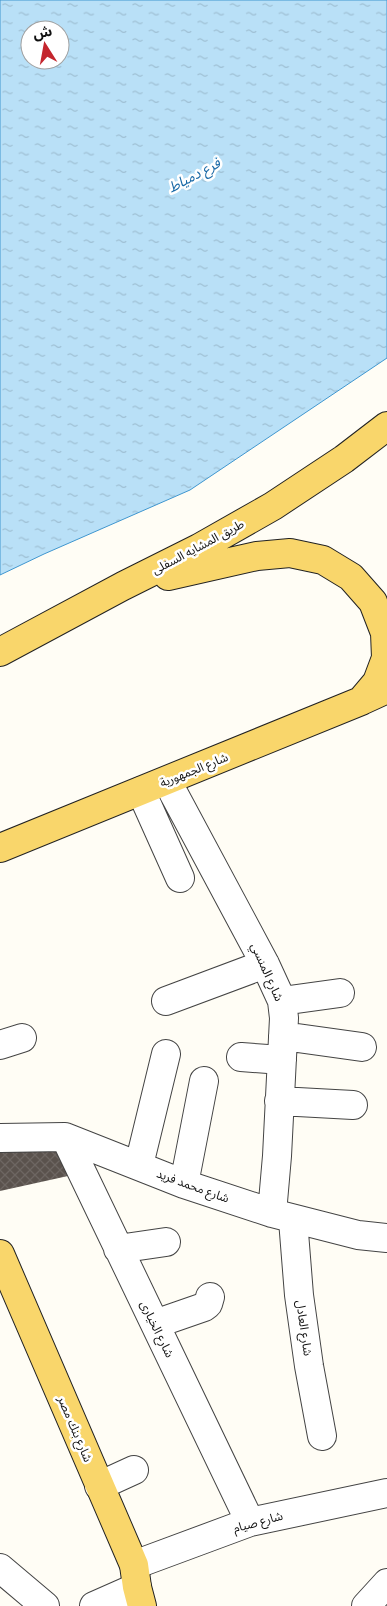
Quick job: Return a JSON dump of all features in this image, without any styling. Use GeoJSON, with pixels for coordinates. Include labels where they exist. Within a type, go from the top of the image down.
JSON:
{"type":"FeatureCollection","features":[{"type":"Feature","properties":{"kind":"main road","name":"طريق المشايه السفلى"},"geometry":{"type":"LineString","coordinates":[[0,652],[123,586],[199,548],[272,506],[344,458],[387,426]]}},
{"type":"Feature","properties":{"kind":"main road"},"geometry":{"type":"LineString","coordinates":[[123,586],[257,556],[290,553],[322,560],[351,577],[373,602],[386,633],[386,658],[377,682],[361,701]]}},
{"type":"Feature","properties":{"kind":"main road","name":"شارع الجمهورية"},"geometry":{"type":"LineString","coordinates":[[0,848],[168,781],[387,689]]}},
{"type":"Feature","properties":{"kind":"main road","name":"شارع بنك مصر"},"geometry":{"type":"LineString","coordinates":[[0,1254],[99,1486],[138,1586]]}},
{"type":"Feature","properties":{"kind":"street","name":"شارع المنسي"},"geometry":{"type":"LineString","coordinates":[[168,781],[266,964],[282,1001],[284,1018],[277,1156],[283,1216]]}},
{"type":"Feature","properties":{"kind":"street"},"geometry":{"type":"LineString","coordinates":[[142,791],[180,878]]}},
{"type":"Feature","properties":{"kind":"street"},"geometry":{"type":"LineString","coordinates":[[166,1002],[266,964]]}},
{"type":"Feature","properties":{"kind":"street"},"geometry":{"type":"LineString","coordinates":[[282,1001],[340,993]]}},
{"type":"Feature","properties":{"kind":"street"},"geometry":{"type":"LineString","coordinates":[[242,1057],[283,1048],[362,1047]]}},
{"type":"Feature","properties":{"kind":"street"},"geometry":{"type":"LineString","coordinates":[[139,1165],[166,1054]]}},
{"type":"Feature","properties":{"kind":"street"},"geometry":{"type":"LineString","coordinates":[[184,1184],[204,1081]]}},
{"type":"Feature","properties":{"kind":"street"},"geometry":{"type":"LineString","coordinates":[[279,1101],[353,1106]]}},
{"type":"Feature","properties":{"kind":"street","name":"شارع محمد فريد"},"geometry":{"type":"LineString","coordinates":[[0,1138],[65,1137],[184,1184],[283,1216],[358,1235],[387,1238]]}},
{"type":"Feature","properties":{"kind":"street","name":"شارع الخيارى"},"geometry":{"type":"LineString","coordinates":[[65,1137],[250,1522]]}},
{"type":"Feature","properties":{"kind":"street","name":"شارع العادل"},"geometry":{"type":"LineString","coordinates":[[283,1216],[299,1295],[309,1366],[322,1436]]}},
{"type":"Feature","properties":{"kind":"street"},"geometry":{"type":"LineString","coordinates":[[118,1249],[166,1242]]}},
{"type":"Feature","properties":{"kind":"street"},"geometry":{"type":"LineString","coordinates":[[155,1324],[204,1307],[208,1304],[210,1297]]}},
{"type":"Feature","properties":{"kind":"street"},"geometry":{"type":"LineString","coordinates":[[99,1486],[134,1470]]}},
{"type":"Feature","properties":{"kind":"street","name":"شارع صيام"},"geometry":{"type":"LineString","coordinates":[[94,1606],[138,1586],[250,1522],[387,1493]]}},
{"type":"Feature","properties":{"kind":"street"},"geometry":{"type":"LineString","coordinates":[[0,1568],[45,1606]]}},
{"type":"Feature","properties":{"kind":"street"},"geometry":{"type":"LineString","coordinates":[[366,1606],[387,1583]]}},
{"type":"Feature","properties":{"kind":"water","name":"فرع دمياط"},"geometry":{"type":"Polygon","coordinates":[[[0,0],[387,0],[387,358],[190,490],[0,575],[0,0]]]}},
{"type":"Feature","properties":{"kind":"building"},"geometry":{"type":"Polygon","coordinates":[[[62,1140],[77,1174],[0,1191],[0,1149],[62,1140]]]}}]}
